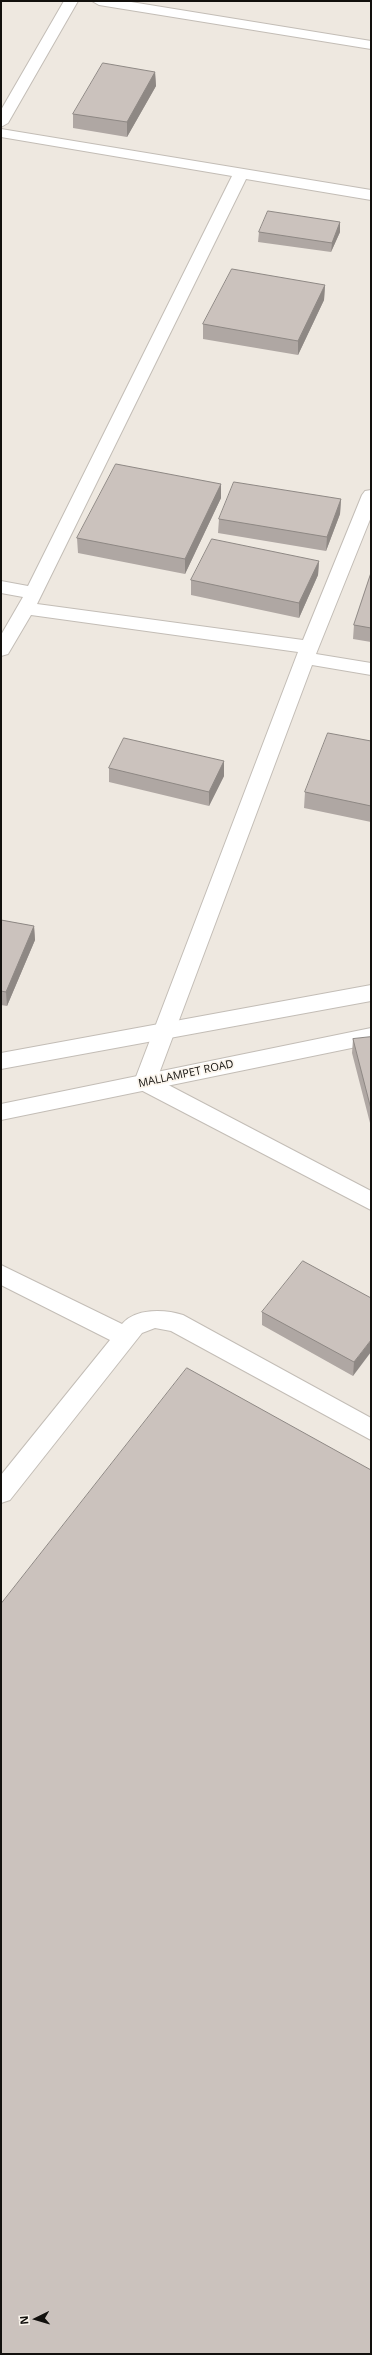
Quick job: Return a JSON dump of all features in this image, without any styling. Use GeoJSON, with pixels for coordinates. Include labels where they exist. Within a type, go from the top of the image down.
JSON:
{"type":"FeatureCollection","features":[{"type":"Feature","properties":{"kind":"street"},"geometry":{"type":"LineString","coordinates":[[1,122],[71,1]]}},
{"type":"Feature","properties":{"kind":"street"},"geometry":{"type":"LineString","coordinates":[[99,1],[371,45]]}},
{"type":"Feature","properties":{"kind":"street"},"geometry":{"type":"LineString","coordinates":[[1,133],[371,195]]}},
{"type":"Feature","properties":{"kind":"street"},"geometry":{"type":"LineString","coordinates":[[1,650],[30,600],[241,173]]}},
{"type":"Feature","properties":{"kind":"street"},"geometry":{"type":"LineString","coordinates":[[371,496],[307,653],[166,1031],[145,1082],[371,1201]]}},
{"type":"Feature","properties":{"kind":"street"},"geometry":{"type":"LineString","coordinates":[[1,587],[30,600],[307,653],[371,669]]}},
{"type":"Feature","properties":{"kind":"street"},"geometry":{"type":"LineString","coordinates":[[1,1061],[371,993]]}},
{"type":"Feature","properties":{"kind":"street","name":"MALLAMPET ROAD"},"geometry":{"type":"LineString","coordinates":[[1,1112],[371,1036]]}},
{"type":"Feature","properties":{"kind":"street"},"geometry":{"type":"LineString","coordinates":[[1,1274],[126,1337]]}},
{"type":"Feature","properties":{"kind":"street"},"geometry":{"type":"LineString","coordinates":[[1,1493],[134,1326],[155,1319],[175,1322],[371,1430]]}},
{"type":"Feature","properties":{"kind":"building"},"geometry":{"type":"Polygon","coordinates":[[[103,63],[155,72],[127,122],[73,114],[103,63]]]}},
{"type":"Feature","properties":{"kind":"building"},"geometry":{"type":"Polygon","coordinates":[[[268,211],[340,222],[332,243],[259,232],[268,211]]]}},
{"type":"Feature","properties":{"kind":"building"},"geometry":{"type":"Polygon","coordinates":[[[232,269],[325,285],[298,341],[203,324],[232,269]]]}},
{"type":"Feature","properties":{"kind":"building"},"geometry":{"type":"Polygon","coordinates":[[[116,464],[221,484],[185,559],[77,538],[116,464]]]}},
{"type":"Feature","properties":{"kind":"building"},"geometry":{"type":"Polygon","coordinates":[[[234,482],[341,499],[327,537],[219,519],[234,482]]]}},
{"type":"Feature","properties":{"kind":"building"},"geometry":{"type":"Polygon","coordinates":[[[212,539],[319,561],[299,603],[191,580],[212,539]]]}},
{"type":"Feature","properties":{"kind":"building"},"geometry":{"type":"Polygon","coordinates":[[[371,573],[371,628],[354,625],[371,573]]]}},
{"type":"Feature","properties":{"kind":"building"},"geometry":{"type":"Polygon","coordinates":[[[328,733],[371,741],[371,806],[305,792],[328,733]]]}},
{"type":"Feature","properties":{"kind":"building"},"geometry":{"type":"Polygon","coordinates":[[[124,738],[224,761],[209,792],[109,768],[124,738]]]}},
{"type":"Feature","properties":{"kind":"building"},"geometry":{"type":"Polygon","coordinates":[[[1,920],[34,926],[6,992],[1,991],[1,920]]]}},
{"type":"Feature","properties":{"kind":"building"},"geometry":{"type":"Polygon","coordinates":[[[371,1037],[371,1109],[353,1039],[371,1037]]]}},
{"type":"Feature","properties":{"kind":"building"},"geometry":{"type":"Polygon","coordinates":[[[303,1261],[371,1298],[371,1340],[354,1362],[262,1312],[303,1261]]]}},
{"type":"Feature","properties":{"kind":"building"},"geometry":{"type":"Polygon","coordinates":[[[187,1368],[371,1470],[371,2354],[1,2354],[1,1604],[187,1368]]]}}]}
